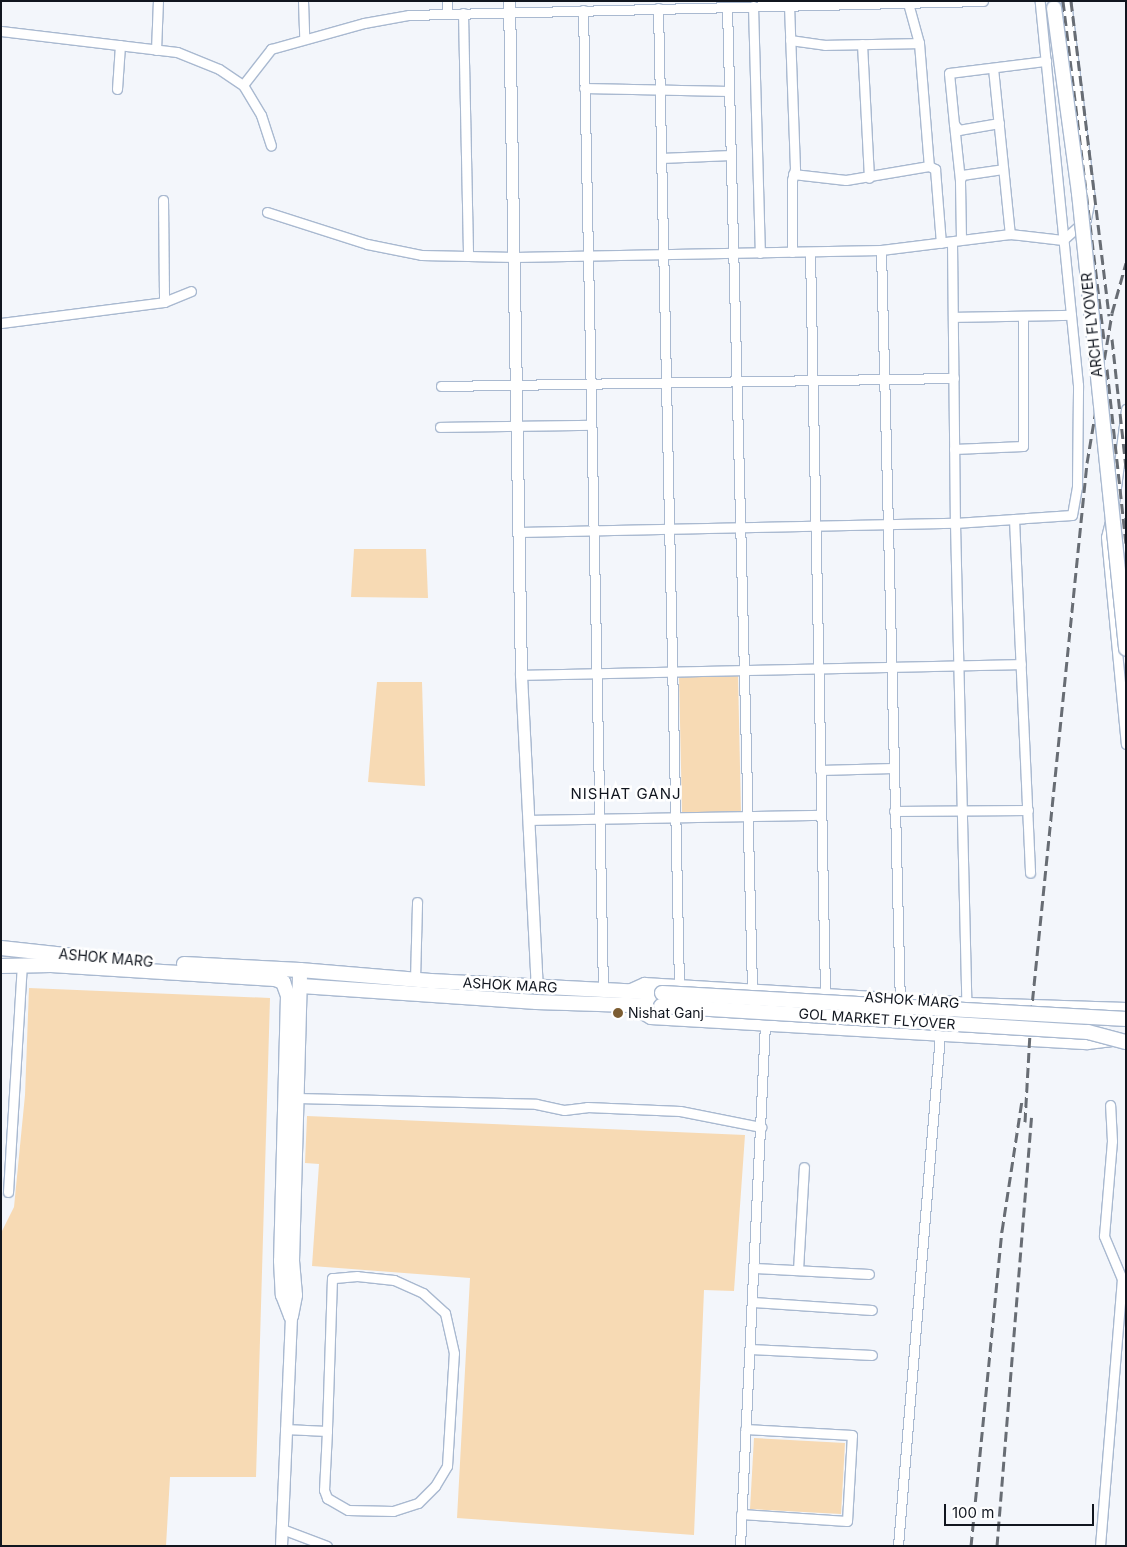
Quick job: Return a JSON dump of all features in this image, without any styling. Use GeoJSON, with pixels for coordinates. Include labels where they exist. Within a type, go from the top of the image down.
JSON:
{"type":"FeatureCollection","features":[{"type":"Feature","properties":{"kind":"main road","name":"ARCH FLYOVER"},"geometry":{"type":"LineString","coordinates":[[1058,3],[1126,649]]}},
{"type":"Feature","properties":{"kind":"main road","name":"ASHOK MARG"},"geometry":{"type":"LineString","coordinates":[[1,948],[126,961],[300,970],[415,980],[603,991],[625,998]]}},
{"type":"Feature","properties":{"kind":"main road","name":"ASHOK MARG"},"geometry":{"type":"LineString","coordinates":[[1,966],[22,964],[275,979],[283,982],[288,996],[281,1261],[283,1296],[291,1316]]}},
{"type":"Feature","properties":{"kind":"main road"},"geometry":{"type":"LineString","coordinates":[[291,1316],[296,1295],[292,1261],[300,970]]}},
{"type":"Feature","properties":{"kind":"main road","name":"ASHOK MARG"},"geometry":{"type":"LineString","coordinates":[[301,986],[625,998]]}},
{"type":"Feature","properties":{"kind":"main road","name":"GOL MARKET FLYOVER"},"geometry":{"type":"LineString","coordinates":[[625,998],[1126,1019]]}},
{"type":"Feature","properties":{"kind":"main road","name":"GOL MARKET FLYOVER"},"geometry":{"type":"LineString","coordinates":[[661,999],[1088,1032],[1126,1042]]}},
{"type":"Feature","properties":{"kind":"street"},"geometry":{"type":"LineString","coordinates":[[156,50],[158,1]]}},
{"type":"Feature","properties":{"kind":"street"},"geometry":{"type":"LineString","coordinates":[[304,1],[304,39]]}},
{"type":"Feature","properties":{"kind":"street"},"geometry":{"type":"LineString","coordinates":[[447,1],[447,14]]}},
{"type":"Feature","properties":{"kind":"street"},"geometry":{"type":"LineString","coordinates":[[244,85],[271,49],[364,23],[409,15],[462,13],[509,6],[658,8],[789,6],[805,3],[983,1]]}},
{"type":"Feature","properties":{"kind":"street"},"geometry":{"type":"LineString","coordinates":[[519,532],[955,523],[1072,515],[1077,487],[1078,384],[1040,1]]}},
{"type":"Feature","properties":{"kind":"street"},"geometry":{"type":"LineString","coordinates":[[908,3],[918,43],[929,166]]}},
{"type":"Feature","properties":{"kind":"street"},"geometry":{"type":"LineString","coordinates":[[267,212],[367,244],[421,255],[515,257],[881,250],[1010,234],[1063,240],[1086,219],[1090,199],[1058,3]]}},
{"type":"Feature","properties":{"kind":"street"},"geometry":{"type":"LineString","coordinates":[[509,6],[521,675],[530,820],[537,987]]}},
{"type":"Feature","properties":{"kind":"street"},"geometry":{"type":"LineString","coordinates":[[753,6],[760,253]]}},
{"type":"Feature","properties":{"kind":"street"},"geometry":{"type":"LineString","coordinates":[[789,6],[793,174],[792,252]]}},
{"type":"Feature","properties":{"kind":"street"},"geometry":{"type":"LineString","coordinates":[[581,7],[603,991]]}},
{"type":"Feature","properties":{"kind":"street"},"geometry":{"type":"LineString","coordinates":[[727,7],[752,990]]}},
{"type":"Feature","properties":{"kind":"street"},"geometry":{"type":"LineString","coordinates":[[658,8],[679,985]]}},
{"type":"Feature","properties":{"kind":"street"},"geometry":{"type":"LineString","coordinates":[[462,13],[468,256]]}},
{"type":"Feature","properties":{"kind":"street"},"geometry":{"type":"LineString","coordinates":[[1,31],[156,50],[185,56],[220,70],[244,85],[261,115],[271,145]]}},
{"type":"Feature","properties":{"kind":"street"},"geometry":{"type":"LineString","coordinates":[[790,40],[825,46],[918,43]]}},
{"type":"Feature","properties":{"kind":"street"},"geometry":{"type":"LineString","coordinates":[[862,44],[869,178]]}},
{"type":"Feature","properties":{"kind":"street"},"geometry":{"type":"LineString","coordinates":[[117,89],[120,46]]}},
{"type":"Feature","properties":{"kind":"street"},"geometry":{"type":"LineString","coordinates":[[961,239],[960,180],[949,73],[1046,61]]}},
{"type":"Feature","properties":{"kind":"street"},"geometry":{"type":"LineString","coordinates":[[993,68],[1010,234]]}},
{"type":"Feature","properties":{"kind":"street"},"geometry":{"type":"LineString","coordinates":[[584,88],[729,91]]}},
{"type":"Feature","properties":{"kind":"street"},"geometry":{"type":"LineString","coordinates":[[954,124],[959,130],[999,123]]}},
{"type":"Feature","properties":{"kind":"street"},"geometry":{"type":"LineString","coordinates":[[661,158],[731,155]]}},
{"type":"Feature","properties":{"kind":"street"},"geometry":{"type":"LineString","coordinates":[[793,174],[846,180],[869,178],[929,166],[934,169],[941,243]]}},
{"type":"Feature","properties":{"kind":"street"},"geometry":{"type":"LineString","coordinates":[[960,180],[962,175],[1003,169]]}},
{"type":"Feature","properties":{"kind":"street"},"geometry":{"type":"LineString","coordinates":[[163,200],[164,302]]}},
{"type":"Feature","properties":{"kind":"street"},"geometry":{"type":"LineString","coordinates":[[952,242],[955,523],[968,1003],[967,1036]]}},
{"type":"Feature","properties":{"kind":"street"},"geometry":{"type":"LineString","coordinates":[[881,250],[890,668],[900,999],[899,1031]]}},
{"type":"Feature","properties":{"kind":"street"},"geometry":{"type":"LineString","coordinates":[[810,252],[825,994]]}},
{"type":"Feature","properties":{"kind":"street"},"geometry":{"type":"LineString","coordinates":[[1,323],[164,302],[191,291]]}},
{"type":"Feature","properties":{"kind":"street"},"geometry":{"type":"LineString","coordinates":[[953,317],[1071,315]]}},
{"type":"Feature","properties":{"kind":"street"},"geometry":{"type":"LineString","coordinates":[[954,448],[1023,446],[1023,316]]}},
{"type":"Feature","properties":{"kind":"street"},"geometry":{"type":"LineString","coordinates":[[442,386],[590,385],[884,377],[954,378]]}},
{"type":"Feature","properties":{"kind":"street"},"geometry":{"type":"LineString","coordinates":[[1126,409],[1116,495],[1106,537],[1126,744]]}},
{"type":"Feature","properties":{"kind":"street"},"geometry":{"type":"LineString","coordinates":[[440,427],[591,425]]}},
{"type":"Feature","properties":{"kind":"street"},"geometry":{"type":"LineString","coordinates":[[1116,495],[1126,581]]}},
{"type":"Feature","properties":{"kind":"street"},"geometry":{"type":"LineString","coordinates":[[1014,519],[1030,872]]}},
{"type":"Feature","properties":{"kind":"street"},"geometry":{"type":"LineString","coordinates":[[521,675],[818,671],[1021,664]]}},
{"type":"Feature","properties":{"kind":"street"},"geometry":{"type":"LineString","coordinates":[[820,770],[893,768]]}},
{"type":"Feature","properties":{"kind":"street"},"geometry":{"type":"LineString","coordinates":[[894,811],[1028,810]]}},
{"type":"Feature","properties":{"kind":"street"},"geometry":{"type":"LineString","coordinates":[[530,820],[821,815]]}},
{"type":"Feature","properties":{"kind":"street"},"geometry":{"type":"LineString","coordinates":[[415,980],[417,902]]}},
{"type":"Feature","properties":{"kind":"street"},"geometry":{"type":"LineString","coordinates":[[8,1192],[22,964]]}},
{"type":"Feature","properties":{"kind":"street","name":"ASHOK MARG"},"geometry":{"type":"LineString","coordinates":[[1126,1008],[968,1003],[644,983],[625,998],[650,1018],[1087,1043],[1126,1038]]}},
{"type":"Feature","properties":{"kind":"street"},"geometry":{"type":"LineString","coordinates":[[1014,1039],[1017,1005]]}},
{"type":"Feature","properties":{"kind":"street"},"geometry":{"type":"LineString","coordinates":[[1057,1006],[1058,1041]]}},
{"type":"Feature","properties":{"kind":"street"},"geometry":{"type":"LineString","coordinates":[[740,1546],[755,1268],[765,1024]]}},
{"type":"Feature","properties":{"kind":"street"},"geometry":{"type":"LineString","coordinates":[[898,1546],[940,1034]]}},
{"type":"Feature","properties":{"kind":"street"},"geometry":{"type":"LineString","coordinates":[[297,1098],[536,1104],[564,1110],[588,1107],[680,1111],[761,1127]]}},
{"type":"Feature","properties":{"kind":"street"},"geometry":{"type":"LineString","coordinates":[[1100,1546],[1122,1279],[1104,1236],[1112,1141],[1110,1105]]}},
{"type":"Feature","properties":{"kind":"street"},"geometry":{"type":"LineString","coordinates":[[798,1270],[804,1167]]}},
{"type":"Feature","properties":{"kind":"street"},"geometry":{"type":"LineString","coordinates":[[755,1268],[869,1274]]}},
{"type":"Feature","properties":{"kind":"street"},"geometry":{"type":"LineString","coordinates":[[357,1276],[394,1280],[423,1292],[444,1313],[454,1353],[447,1466],[435,1486],[418,1503],[393,1511],[348,1510],[327,1498],[324,1490],[327,1431],[332,1278],[357,1276]]}},
{"type":"Feature","properties":{"kind":"street"},"geometry":{"type":"LineString","coordinates":[[753,1302],[872,1310]]}},
{"type":"Feature","properties":{"kind":"street"},"geometry":{"type":"LineString","coordinates":[[281,1546],[291,1316]]}},
{"type":"Feature","properties":{"kind":"street"},"geometry":{"type":"LineString","coordinates":[[750,1349],[872,1355]]}},
{"type":"Feature","properties":{"kind":"street"},"geometry":{"type":"LineString","coordinates":[[741,1514],[847,1520],[852,1435],[745,1429]]}},
{"type":"Feature","properties":{"kind":"street"},"geometry":{"type":"LineString","coordinates":[[285,1430],[327,1431]]}},
{"type":"Feature","properties":{"kind":"street"},"geometry":{"type":"LineString","coordinates":[[282,1529],[327,1546]]}},
{"type":"Feature","properties":{"kind":"shaded area"},"geometry":{"type":"Polygon","coordinates":[[[354,549],[426,549],[428,598],[351,597],[354,549]]]}},
{"type":"Feature","properties":{"kind":"shaded area"},"geometry":{"type":"Polygon","coordinates":[[[738,675],[741,812],[682,813],[679,676],[738,675]]]}},
{"type":"Feature","properties":{"kind":"shaded area"},"geometry":{"type":"Polygon","coordinates":[[[377,682],[422,682],[425,786],[368,782],[377,682]]]}},
{"type":"Feature","properties":{"kind":"shaded area"},"geometry":{"type":"Polygon","coordinates":[[[29,988],[270,998],[256,1477],[170,1477],[166,1546],[1,1546],[1,1233],[14,1207],[25,1095],[29,988]]]}},
{"type":"Feature","properties":{"kind":"shaded area"},"geometry":{"type":"Polygon","coordinates":[[[307,1116],[745,1135],[734,1291],[704,1290],[694,1535],[457,1518],[470,1278],[312,1266],[319,1164],[305,1163],[307,1116]]]}},
{"type":"Feature","properties":{"kind":"shaded area"},"geometry":{"type":"Polygon","coordinates":[[[754,1438],[845,1443],[841,1514],[750,1509],[754,1438]]]}},
{"type":"Feature","properties":{"kind":"railway"},"geometry":{"type":"LineString","coordinates":[[1063,1],[1104,341]]}},
{"type":"Feature","properties":{"kind":"railway"},"geometry":{"type":"LineString","coordinates":[[1071,1],[1109,316]]}},
{"type":"Feature","properties":{"kind":"railway"},"geometry":{"type":"LineString","coordinates":[[1025,1122],[1031,1015],[1087,463],[1112,313],[1126,263]]}},
{"type":"Feature","properties":{"kind":"railway"},"geometry":{"type":"LineString","coordinates":[[1112,339],[1126,468]]}},
{"type":"Feature","properties":{"kind":"railway"},"geometry":{"type":"LineString","coordinates":[[1107,369],[1126,543]]}},
{"type":"Feature","properties":{"kind":"railway"},"geometry":{"type":"LineString","coordinates":[[971,1546],[1002,1231],[1022,1101]]}},
{"type":"Feature","properties":{"kind":"railway"},"geometry":{"type":"LineString","coordinates":[[997,1546],[1032,1115]]}},
{"type":"Feature","properties":{"kind":"place","name":"Nishat Ganj"},"geometry":{"type":"Point","coordinates":[618,1013]}},
{"type":"Feature","properties":{"kind":"district","name":"NISHAT GANJ"},"geometry":{"type":"Point","coordinates":[626,794]}}]}
